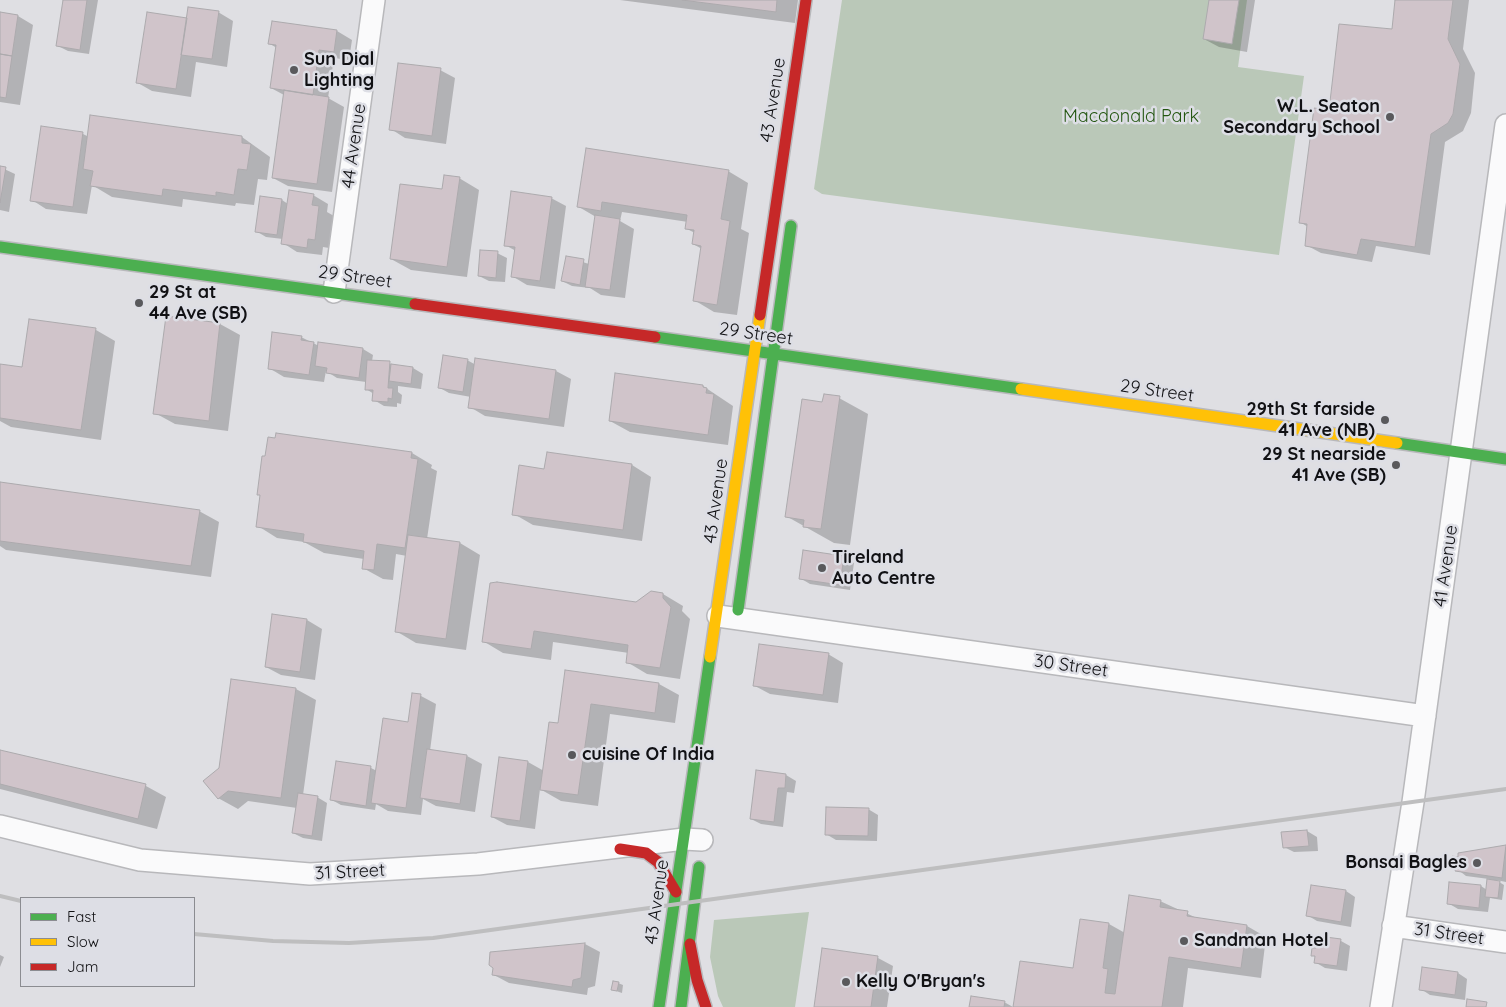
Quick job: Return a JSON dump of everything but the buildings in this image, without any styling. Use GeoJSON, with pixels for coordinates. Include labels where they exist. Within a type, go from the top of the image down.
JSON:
{"type":"FeatureCollection","features":[{"type":"Feature","properties":{"kind":"main road","name":"43 Avenue"},"geometry":{"type":"LineString","coordinates":[[730,622],[754,351],[806,0]]}},
{"type":"Feature","properties":{"kind":"main road","name":"43 Avenue"},"geometry":{"type":"LineString","coordinates":[[681,1007],[690,944],[698,843],[730,622],[774,354],[792,218]]}},
{"type":"Feature","properties":{"kind":"main road","name":"29 Street"},"geometry":{"type":"LineString","coordinates":[[0,247],[754,351],[1506,459]]}},
{"type":"Feature","properties":{"kind":"main road","name":"43 Avenue"},"geometry":{"type":"LineString","coordinates":[[659,1007],[676,892],[698,843]]}},
{"type":"Feature","properties":{"kind":"main road"},"geometry":{"type":"LineString","coordinates":[[620,849],[646,853],[658,862],[676,892]]}},
{"type":"Feature","properties":{"kind":"main road"},"geometry":{"type":"LineString","coordinates":[[690,944],[697,980],[706,1007]]}},
{"type":"Feature","properties":{"kind":"street","name":"44 Avenue"},"geometry":{"type":"LineString","coordinates":[[334,292],[374,0]]}},
{"type":"Feature","properties":{"kind":"street","name":"41 Avenue"},"geometry":{"type":"LineString","coordinates":[[1381,1007],[1425,716],[1461,453],[1501,196],[1506,125]]}},
{"type":"Feature","properties":{"kind":"street","name":"30 Street"},"geometry":{"type":"LineString","coordinates":[[730,622],[1425,716]]}},
{"type":"Feature","properties":{"kind":"street","name":"31 Street"},"geometry":{"type":"LineString","coordinates":[[0,826],[140,860],[310,874],[478,864],[698,843]]}},
{"type":"Feature","properties":{"kind":"street","name":"31 Street"},"geometry":{"type":"LineString","coordinates":[[1393,926],[1506,942]]}},
{"type":"Feature","properties":{"kind":"green space","name":"Macdonald Park"},"geometry":{"type":"Polygon","coordinates":[[[842,0],[1247,0],[1238,67],[1304,76],[1279,255],[822,194],[814,189],[842,0]]]}},
{"type":"Feature","properties":{"kind":"green space"},"geometry":{"type":"Polygon","coordinates":[[[809,912],[795,1007],[723,1007],[718,996],[710,957],[714,920],[809,912]]]}},
{"type":"Feature","properties":{"kind":"railway"},"geometry":{"type":"LineString","coordinates":[[195,934],[273,941],[349,943],[433,938],[1506,789]]}},
{"type":"Feature","properties":{"kind":"railway"},"geometry":{"type":"LineString","coordinates":[[0,896],[20,901]]}},
{"type":"Feature","properties":{"kind":"traffic: fast"},"geometry":{"type":"LineString","coordinates":[[738,610],[791,226]]}},
{"type":"Feature","properties":{"kind":"traffic: fast"},"geometry":{"type":"LineString","coordinates":[[0,247],[415,304]]}},
{"type":"Feature","properties":{"kind":"traffic: fast"},"geometry":{"type":"LineString","coordinates":[[655,337],[1021,389]]}},
{"type":"Feature","properties":{"kind":"traffic: fast"},"geometry":{"type":"LineString","coordinates":[[1397,443],[1506,459]]}},
{"type":"Feature","properties":{"kind":"traffic: fast"},"geometry":{"type":"LineString","coordinates":[[659,1007],[710,657]]}},
{"type":"Feature","properties":{"kind":"traffic: fast"},"geometry":{"type":"LineString","coordinates":[[681,1007],[699,867]]}},
{"type":"Feature","properties":{"kind":"traffic: slow"},"geometry":{"type":"LineString","coordinates":[[710,657],[760,315]]}},
{"type":"Feature","properties":{"kind":"traffic: slow"},"geometry":{"type":"LineString","coordinates":[[1021,389],[1397,443]]}},
{"type":"Feature","properties":{"kind":"traffic: jam"},"geometry":{"type":"LineString","coordinates":[[760,315],[806,0]]}},
{"type":"Feature","properties":{"kind":"traffic: jam"},"geometry":{"type":"LineString","coordinates":[[415,304],[655,337]]}},
{"type":"Feature","properties":{"kind":"traffic: jam"},"geometry":{"type":"LineString","coordinates":[[620,849],[646,853],[658,862],[676,892]]}},
{"type":"Feature","properties":{"kind":"traffic: jam"},"geometry":{"type":"LineString","coordinates":[[690,944],[697,980],[706,1007]]}},
{"type":"Feature","properties":{"kind":"place","name":"Sun Dial Lighting"},"geometry":{"type":"Point","coordinates":[294,70]}},
{"type":"Feature","properties":{"kind":"place","name":"W.L. Seaton Secondary School"},"geometry":{"type":"Point","coordinates":[1390,117]}},
{"type":"Feature","properties":{"kind":"place","name":"29 St at 44 Ave (SB)"},"geometry":{"type":"Point","coordinates":[139,303]}},
{"type":"Feature","properties":{"kind":"place","name":"29th St farside 41 Ave (NB)"},"geometry":{"type":"Point","coordinates":[1385,420]}},
{"type":"Feature","properties":{"kind":"place","name":"29 St nearside 41 Ave (SB)"},"geometry":{"type":"Point","coordinates":[1396,465]}},
{"type":"Feature","properties":{"kind":"place","name":"Tireland Auto Centre"},"geometry":{"type":"Point","coordinates":[822,568]}},
{"type":"Feature","properties":{"kind":"place","name":"cuisine Of India"},"geometry":{"type":"Point","coordinates":[572,755]}},
{"type":"Feature","properties":{"kind":"place","name":"Bonsai Bagles"},"geometry":{"type":"Point","coordinates":[1477,863]}},
{"type":"Feature","properties":{"kind":"place","name":"Sandman Hotel"},"geometry":{"type":"Point","coordinates":[1184,941]}},
{"type":"Feature","properties":{"kind":"place","name":"Kelly O'Bryan's"},"geometry":{"type":"Point","coordinates":[846,982]}}]}
